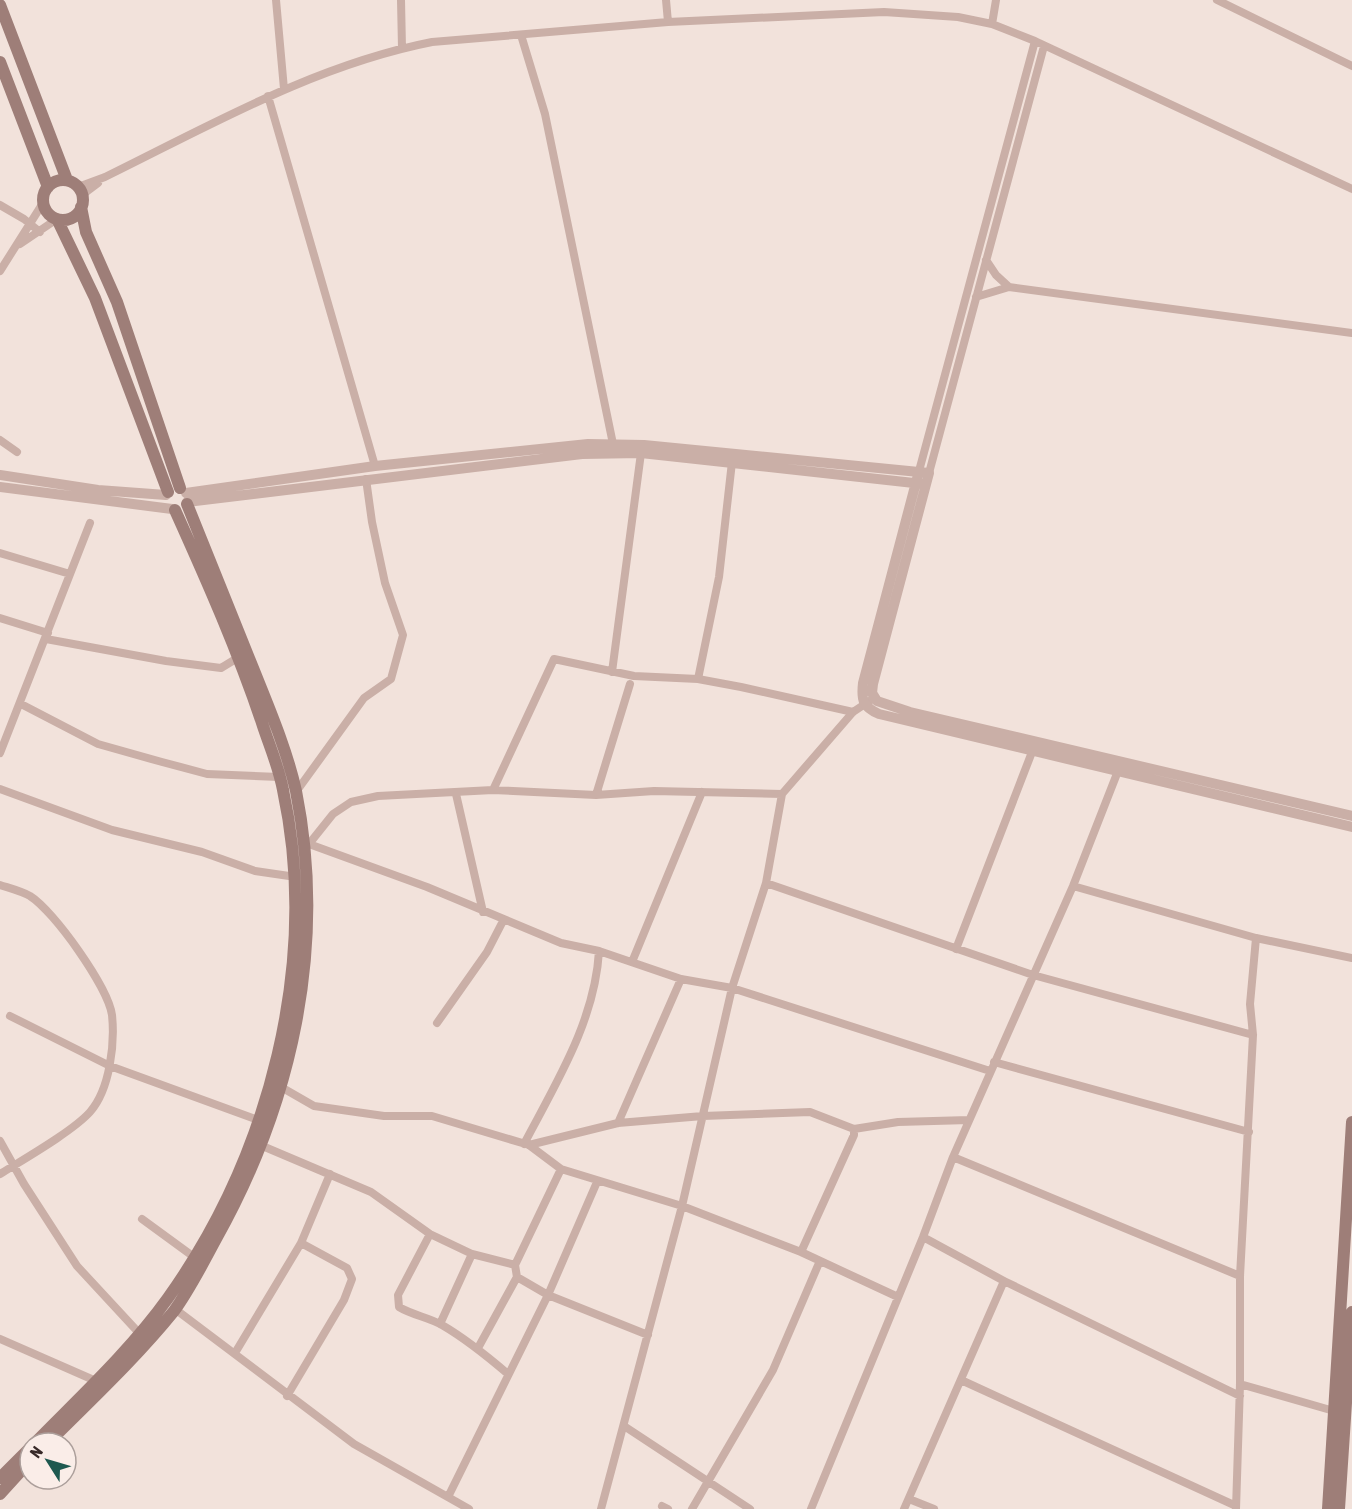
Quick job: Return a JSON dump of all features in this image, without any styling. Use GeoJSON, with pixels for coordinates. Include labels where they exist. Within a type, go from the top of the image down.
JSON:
{"type":"FeatureCollection","features":[{"type":"Feature","properties":{"kind":"main road"},"geometry":{"type":"LineString","coordinates":[[0,5],[77,192],[86,232],[117,302],[185,497],[267,704],[296,792],[305,844],[307,901],[305,982],[281,1087],[240,1196],[175,1309],[60,1431]]}},
{"type":"Feature","properties":{"kind":"main road"},"geometry":{"type":"LineString","coordinates":[[0,62],[48,187],[43,203],[46,211],[57,219],[95,298],[167,494],[166,503],[174,509],[239,657],[279,777],[296,877],[296,942],[287,1013],[258,1120],[230,1191],[194,1257],[168,1298],[96,1381],[47,1431]]}},
{"type":"Feature","properties":{"kind":"main road"},"geometry":{"type":"LineString","coordinates":[[48,187],[57,181],[77,192]]}},
{"type":"Feature","properties":{"kind":"main road"},"geometry":{"type":"LineString","coordinates":[[57,219],[73,217],[77,192]]}},
{"type":"Feature","properties":{"kind":"main road"},"geometry":{"type":"LineString","coordinates":[[167,494],[173,488],[185,497]]}},
{"type":"Feature","properties":{"kind":"main road"},"geometry":{"type":"LineString","coordinates":[[174,509],[185,497]]}},
{"type":"Feature","properties":{"kind":"main road"},"geometry":{"type":"LineString","coordinates":[[1328,1509],[1352,1122]]}},
{"type":"Feature","properties":{"kind":"main road"},"geometry":{"type":"LineString","coordinates":[[1339,1509],[1352,1312]]}},
{"type":"Feature","properties":{"kind":"main road"},"geometry":{"type":"LineString","coordinates":[[0,1478],[18,1460]]}},
{"type":"Feature","properties":{"kind":"main road"},"geometry":{"type":"LineString","coordinates":[[0,1494],[18,1474]]}},
{"type":"Feature","properties":{"kind":"street"},"geometry":{"type":"LineString","coordinates":[[276,0],[284,89]]}},
{"type":"Feature","properties":{"kind":"street"},"geometry":{"type":"LineString","coordinates":[[401,0],[402,48]]}},
{"type":"Feature","properties":{"kind":"street"},"geometry":{"type":"LineString","coordinates":[[666,0],[668,22]]}},
{"type":"Feature","properties":{"kind":"street"},"geometry":{"type":"LineString","coordinates":[[992,24],[996,0]]}},
{"type":"Feature","properties":{"kind":"street"},"geometry":{"type":"LineString","coordinates":[[1217,0],[1352,66]]}},
{"type":"Feature","properties":{"kind":"street"},"geometry":{"type":"LineString","coordinates":[[77,192],[268,96],[402,48],[432,42],[668,22],[884,12],[924,13],[992,24],[1040,43],[1352,189]]}},
{"type":"Feature","properties":{"kind":"street"},"geometry":{"type":"LineString","coordinates":[[521,35],[545,114],[613,444]]}},
{"type":"Feature","properties":{"kind":"street"},"geometry":{"type":"LineString","coordinates":[[1040,43],[976,297],[863,683],[869,701],[879,714],[1032,752],[1093,760],[1118,771],[1352,827]]}},
{"type":"Feature","properties":{"kind":"street"},"geometry":{"type":"LineString","coordinates":[[923,478],[1040,43]]}},
{"type":"Feature","properties":{"kind":"street"},"geometry":{"type":"LineString","coordinates":[[268,96],[375,466]]}},
{"type":"Feature","properties":{"kind":"street"},"geometry":{"type":"LineString","coordinates":[[0,271],[43,203]]}},
{"type":"Feature","properties":{"kind":"street"},"geometry":{"type":"LineString","coordinates":[[0,205],[40,232]]}},
{"type":"Feature","properties":{"kind":"street"},"geometry":{"type":"LineString","coordinates":[[19,244],[57,219]]}},
{"type":"Feature","properties":{"kind":"street"},"geometry":{"type":"LineString","coordinates":[[986,260],[992,271],[1009,287]]}},
{"type":"Feature","properties":{"kind":"street"},"geometry":{"type":"LineString","coordinates":[[976,297],[1009,287],[1352,333]]}},
{"type":"Feature","properties":{"kind":"street"},"geometry":{"type":"LineString","coordinates":[[0,440],[17,452]]}},
{"type":"Feature","properties":{"kind":"street"},"geometry":{"type":"LineString","coordinates":[[185,497],[375,466],[588,444],[644,445],[923,478]]}},
{"type":"Feature","properties":{"kind":"street"},"geometry":{"type":"LineString","coordinates":[[185,497],[582,454],[641,453],[923,478]]}},
{"type":"Feature","properties":{"kind":"street"},"geometry":{"type":"LineString","coordinates":[[612,672],[641,453]]}},
{"type":"Feature","properties":{"kind":"street"},"geometry":{"type":"LineString","coordinates":[[698,680],[719,577],[732,462]]}},
{"type":"Feature","properties":{"kind":"street"},"geometry":{"type":"LineString","coordinates":[[0,474],[98,490],[167,494]]}},
{"type":"Feature","properties":{"kind":"street"},"geometry":{"type":"LineString","coordinates":[[296,792],[364,698],[391,679],[403,635],[385,583],[372,522],[366,479]]}},
{"type":"Feature","properties":{"kind":"street"},"geometry":{"type":"LineString","coordinates":[[0,487],[174,509]]}},
{"type":"Feature","properties":{"kind":"street"},"geometry":{"type":"LineString","coordinates":[[0,753],[90,524]]}},
{"type":"Feature","properties":{"kind":"street"},"geometry":{"type":"LineString","coordinates":[[0,552],[70,574]]}},
{"type":"Feature","properties":{"kind":"street"},"geometry":{"type":"LineString","coordinates":[[0,618],[47,636],[166,661],[221,668],[239,657]]}},
{"type":"Feature","properties":{"kind":"street"},"geometry":{"type":"LineString","coordinates":[[493,790],[552,661],[558,659],[634,676],[698,680],[853,712]]}},
{"type":"Feature","properties":{"kind":"street"},"geometry":{"type":"LineString","coordinates":[[596,795],[630,684]]}},
{"type":"Feature","properties":{"kind":"street"},"geometry":{"type":"LineString","coordinates":[[601,1509],[682,1206],[732,988],[766,883],[782,794],[853,712],[869,701]]}},
{"type":"Feature","properties":{"kind":"street"},"geometry":{"type":"LineString","coordinates":[[869,701],[1093,760],[1352,816]]}},
{"type":"Feature","properties":{"kind":"street"},"geometry":{"type":"LineString","coordinates":[[21,704],[98,744],[207,774],[279,777]]}},
{"type":"Feature","properties":{"kind":"street"},"geometry":{"type":"LineString","coordinates":[[956,949],[1032,752]]}},
{"type":"Feature","properties":{"kind":"street"},"geometry":{"type":"LineString","coordinates":[[811,1509],[923,1237],[953,1157],[1073,886],[1118,771]]}},
{"type":"Feature","properties":{"kind":"street"},"geometry":{"type":"LineString","coordinates":[[0,789],[112,830],[202,852],[255,871],[296,877]]}},
{"type":"Feature","properties":{"kind":"street"},"geometry":{"type":"LineString","coordinates":[[782,794],[654,791],[596,795],[493,790],[456,794],[378,796],[351,802],[333,814],[305,844],[427,887],[561,944],[599,951],[681,979],[732,988],[992,1067],[1249,1132]]}},
{"type":"Feature","properties":{"kind":"street"},"geometry":{"type":"LineString","coordinates":[[632,962],[702,792]]}},
{"type":"Feature","properties":{"kind":"street"},"geometry":{"type":"LineString","coordinates":[[456,794],[483,912]]}},
{"type":"Feature","properties":{"kind":"street"},"geometry":{"type":"LineString","coordinates":[[766,883],[1033,975],[1253,1035]]}},
{"type":"Feature","properties":{"kind":"street"},"geometry":{"type":"LineString","coordinates":[[0,885],[29,896],[39,904],[74,944],[104,992],[112,1014],[110,1066],[100,1095],[91,1111],[0,1174]]}},
{"type":"Feature","properties":{"kind":"street"},"geometry":{"type":"LineString","coordinates":[[1073,886],[1256,938],[1352,958]]}},
{"type":"Feature","properties":{"kind":"street"},"geometry":{"type":"LineString","coordinates":[[437,1023],[487,952],[503,921]]}},
{"type":"Feature","properties":{"kind":"street"},"geometry":{"type":"LineString","coordinates":[[961,1380],[1236,1507],[1240,1396],[1240,1276],[1253,1035],[1250,1004],[1256,938]]}},
{"type":"Feature","properties":{"kind":"street"},"geometry":{"type":"LineString","coordinates":[[527,1144],[573,1050],[597,974],[599,951]]}},
{"type":"Feature","properties":{"kind":"street"},"geometry":{"type":"LineString","coordinates":[[618,1123],[681,979]]}},
{"type":"Feature","properties":{"kind":"street"},"geometry":{"type":"LineString","coordinates":[[10,1016],[110,1066],[258,1120]]}},
{"type":"Feature","properties":{"kind":"street"},"geometry":{"type":"LineString","coordinates":[[281,1087],[314,1106],[384,1116],[432,1116],[527,1144],[561,1169],[597,1182],[682,1206],[801,1252],[819,1263],[898,1297]]}},
{"type":"Feature","properties":{"kind":"street"},"geometry":{"type":"LineString","coordinates":[[527,1144],[618,1123],[703,1116],[810,1112],[854,1129],[898,1122],[969,1120]]}},
{"type":"Feature","properties":{"kind":"street"},"geometry":{"type":"LineString","coordinates":[[801,1252],[854,1135],[854,1129]]}},
{"type":"Feature","properties":{"kind":"street"},"geometry":{"type":"LineString","coordinates":[[0,1141],[77,1266],[139,1333]]}},
{"type":"Feature","properties":{"kind":"street"},"geometry":{"type":"LineString","coordinates":[[260,1145],[371,1192],[430,1234],[472,1254],[515,1265]]}},
{"type":"Feature","properties":{"kind":"street"},"geometry":{"type":"LineString","coordinates":[[953,1157],[1240,1276]]}},
{"type":"Feature","properties":{"kind":"street"},"geometry":{"type":"LineString","coordinates":[[478,1348],[517,1277],[515,1265],[561,1169]]}},
{"type":"Feature","properties":{"kind":"street"},"geometry":{"type":"LineString","coordinates":[[235,1353],[300,1243],[330,1174]]}},
{"type":"Feature","properties":{"kind":"street"},"geometry":{"type":"LineString","coordinates":[[448,1497],[548,1295],[597,1182]]}},
{"type":"Feature","properties":{"kind":"street"},"geometry":{"type":"LineString","coordinates":[[142,1219],[194,1257]]}},
{"type":"Feature","properties":{"kind":"street"},"geometry":{"type":"LineString","coordinates":[[430,1234],[398,1295],[399,1307],[406,1313],[440,1324],[478,1348],[508,1374]]}},
{"type":"Feature","properties":{"kind":"street"},"geometry":{"type":"LineString","coordinates":[[923,1237],[1004,1281],[1240,1396]]}},
{"type":"Feature","properties":{"kind":"street"},"geometry":{"type":"LineString","coordinates":[[287,1395],[344,1300],[352,1279],[347,1268],[300,1243]]}},
{"type":"Feature","properties":{"kind":"street"},"geometry":{"type":"LineString","coordinates":[[440,1324],[472,1254]]}},
{"type":"Feature","properties":{"kind":"street"},"geometry":{"type":"LineString","coordinates":[[692,1509],[773,1370],[819,1263]]}},
{"type":"Feature","properties":{"kind":"street"},"geometry":{"type":"LineString","coordinates":[[517,1277],[548,1295],[648,1335]]}},
{"type":"Feature","properties":{"kind":"street"},"geometry":{"type":"LineString","coordinates":[[904,1509],[1004,1281]]}},
{"type":"Feature","properties":{"kind":"street"},"geometry":{"type":"LineString","coordinates":[[175,1309],[354,1444],[469,1509]]}},
{"type":"Feature","properties":{"kind":"street"},"geometry":{"type":"LineString","coordinates":[[0,1339],[96,1381]]}},
{"type":"Feature","properties":{"kind":"street"},"geometry":{"type":"LineString","coordinates":[[1240,1384],[1335,1412]]}},
{"type":"Feature","properties":{"kind":"street"},"geometry":{"type":"LineString","coordinates":[[624,1426],[750,1509]]}},
{"type":"Feature","properties":{"kind":"street"},"geometry":{"type":"LineString","coordinates":[[909,1499],[934,1509]]}}]}
